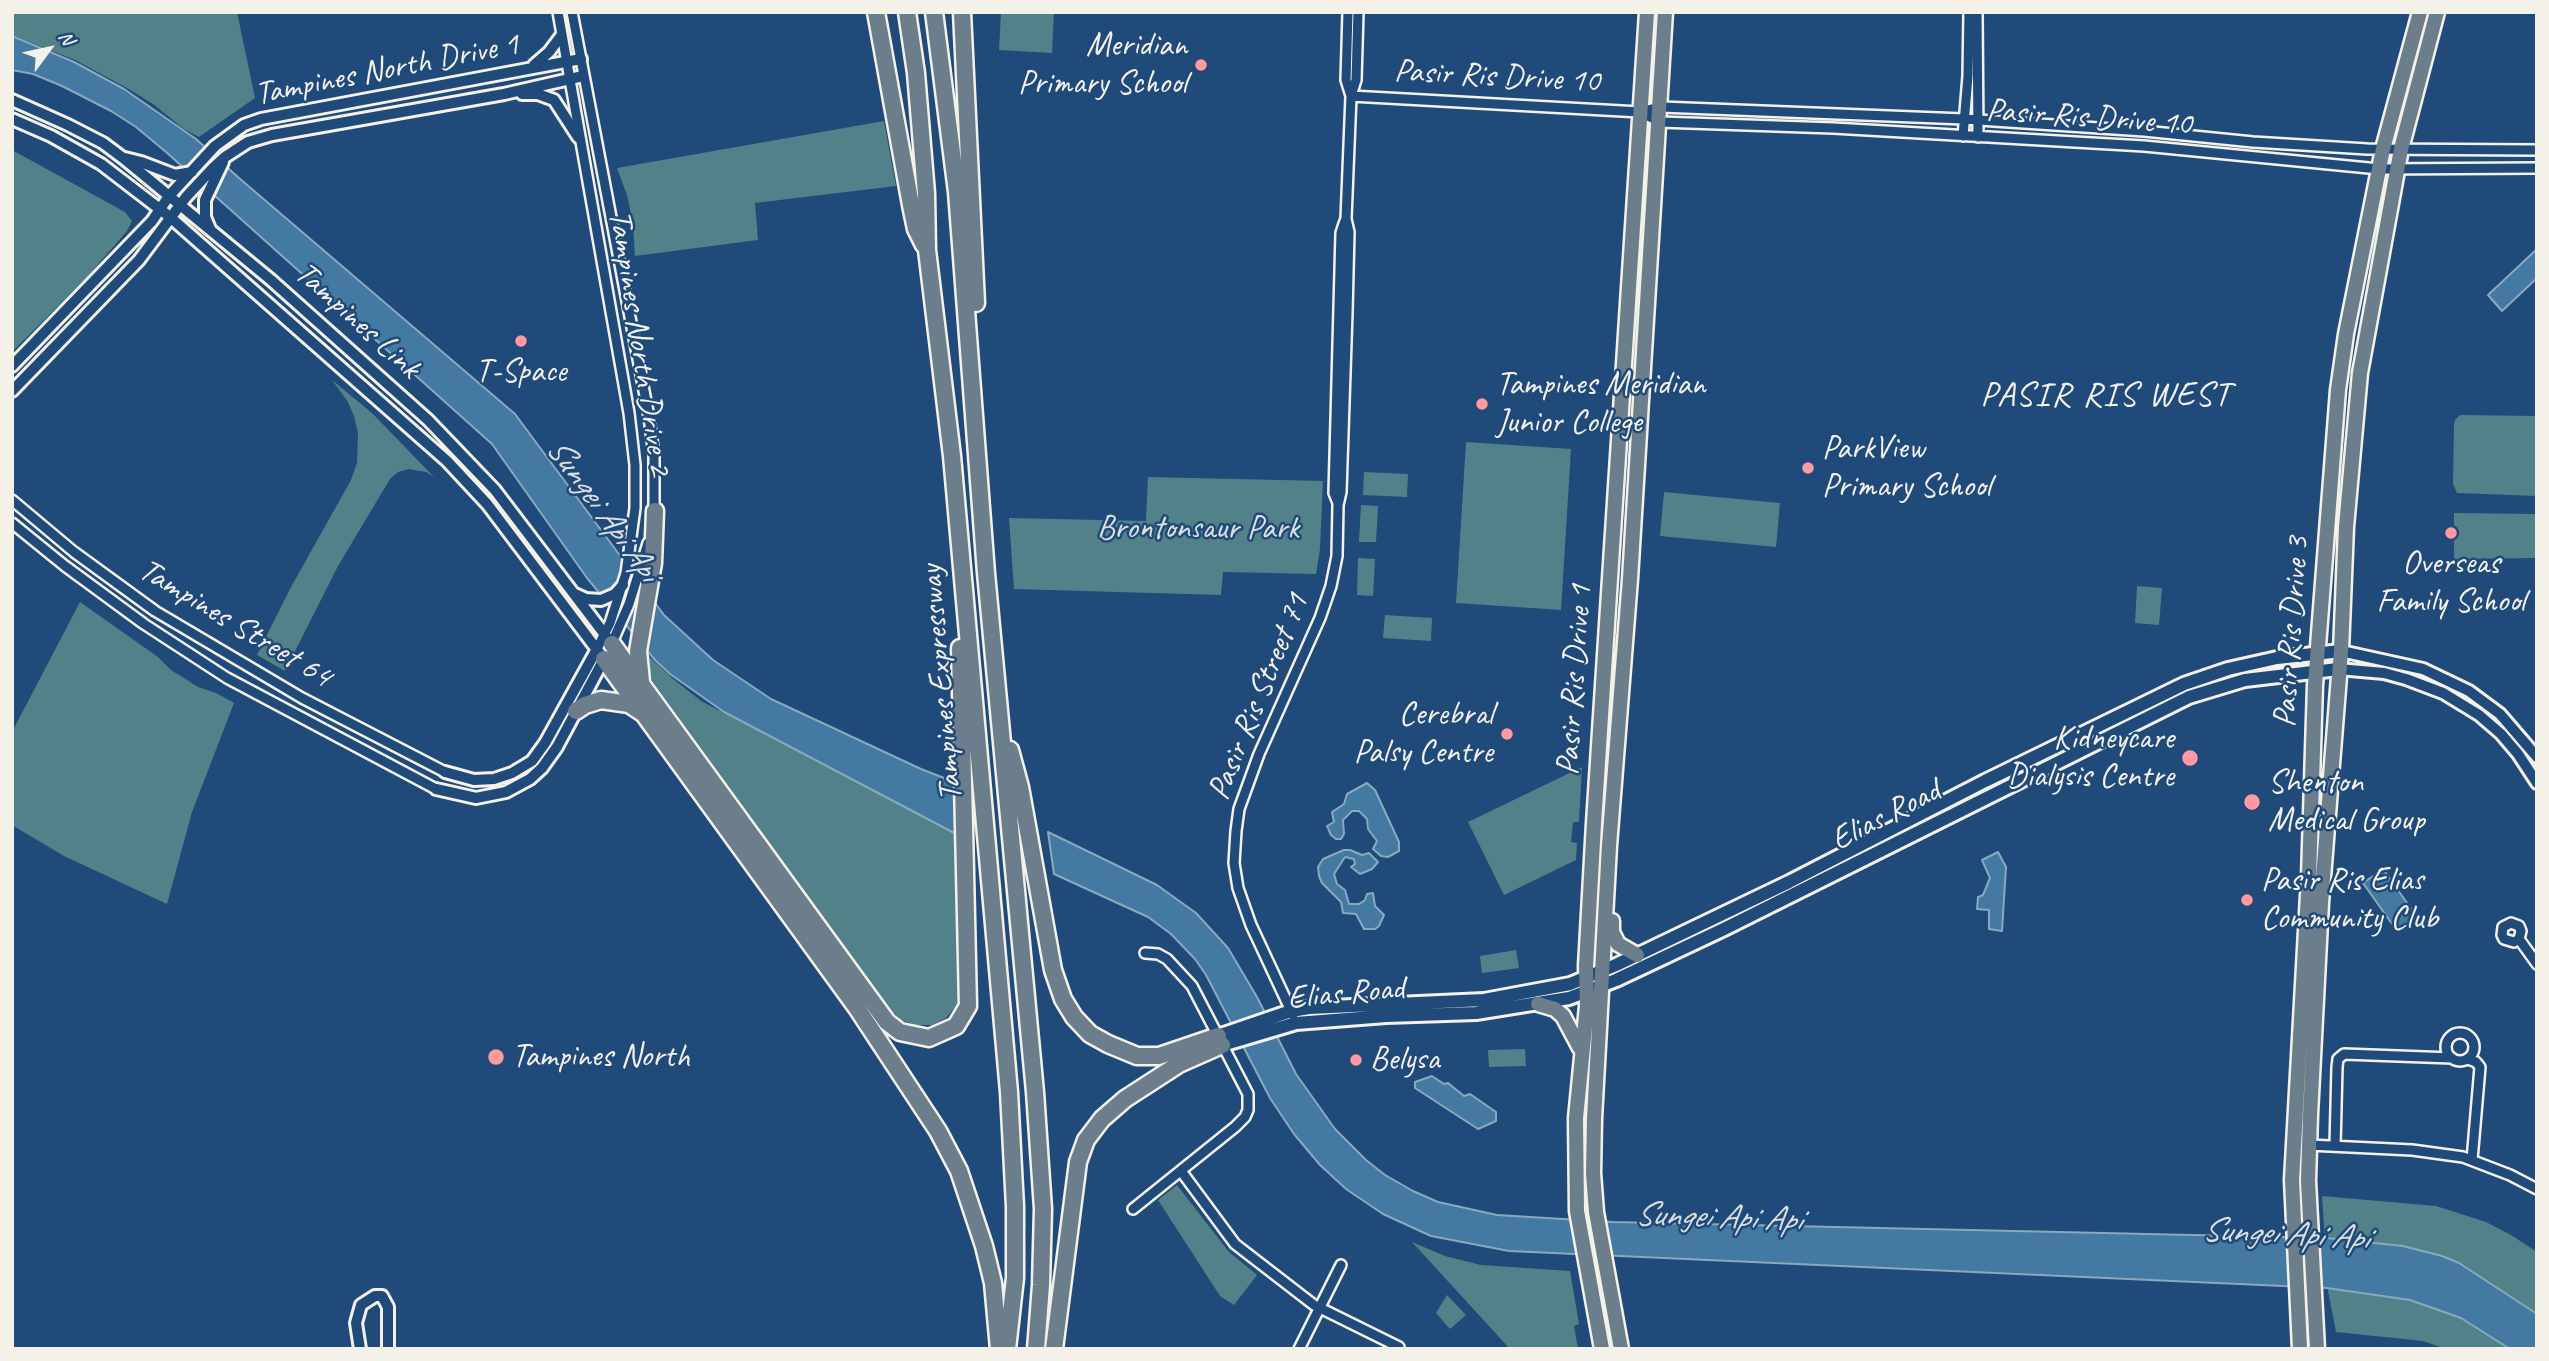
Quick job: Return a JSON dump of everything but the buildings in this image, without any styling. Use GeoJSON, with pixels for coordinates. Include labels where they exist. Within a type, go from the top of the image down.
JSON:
{"type":"FeatureCollection","features":[{"type":"Feature","properties":{"kind":"highway"},"geometry":{"type":"LineString","coordinates":[[876,12],[912,209],[918,235],[927,250]]}},
{"type":"Feature","properties":{"kind":"highway","name":"Tampines Expressway"},"geometry":{"type":"LineString","coordinates":[[907,12],[916,73],[926,193],[927,250],[957,511],[1009,1092],[1015,1207],[1015,1278],[1007,1349]]}},
{"type":"Feature","properties":{"kind":"highway","name":"Tampines Expressway"},"geometry":{"type":"LineString","coordinates":[[934,12],[957,192],[998,708],[1035,1093],[1043,1209],[1037,1349]]}},
{"type":"Feature","properties":{"kind":"highway"},"geometry":{"type":"LineString","coordinates":[[962,12],[976,273],[977,453]]}},
{"type":"Feature","properties":{"kind":"highway"},"geometry":{"type":"LineString","coordinates":[[642,686],[638,651],[644,579],[655,537],[655,511]]}},
{"type":"Feature","properties":{"kind":"highway"},"geometry":{"type":"LineString","coordinates":[[604,646],[642,686],[887,1022],[900,1032],[929,1038],[956,1026],[968,1006],[957,511]]}},
{"type":"Feature","properties":{"kind":"highway"},"geometry":{"type":"LineString","coordinates":[[604,646],[646,716],[857,1008],[938,1131],[959,1171],[984,1246],[993,1283],[999,1349]]}},
{"type":"Feature","properties":{"kind":"highway"},"geometry":{"type":"LineString","coordinates":[[576,711],[601,700],[629,704],[646,716]]}},
{"type":"Feature","properties":{"kind":"highway"},"geometry":{"type":"LineString","coordinates":[[998,708],[1020,787],[1053,970],[1063,999],[1074,1017],[1090,1034],[1137,1056],[1159,1056],[1228,1037]]}},
{"type":"Feature","properties":{"kind":"highway"},"geometry":{"type":"LineString","coordinates":[[1054,1349],[1078,1162],[1086,1140],[1102,1119],[1125,1099],[1228,1037]]}},
{"type":"Feature","properties":{"kind":"main road","name":"Pasir Ris Drive 1"},"geometry":{"type":"LineString","coordinates":[[1602,1349],[1577,1211],[1576,1118],[1647,12]]}},
{"type":"Feature","properties":{"kind":"main road","name":"Pasir Ris Drive 1"},"geometry":{"type":"LineString","coordinates":[[1621,1349],[1596,1212],[1593,1173],[1594,1119],[1607,882],[1630,579],[1665,12]]}},
{"type":"Feature","properties":{"kind":"main road","name":"Pasir Ris Drive 3"},"geometry":{"type":"LineString","coordinates":[[2300,1347],[2292,1180],[2309,877],[2316,672],[2338,390],[2346,334],[2382,149],[2420,12]]}},
{"type":"Feature","properties":{"kind":"main road","name":"Pasir Ris Drive 3"},"geometry":{"type":"LineString","coordinates":[[2316,1347],[2308,1181],[2309,1145],[2316,980],[2341,651],[2346,527],[2360,373],[2401,149],[2437,12]]}},
{"type":"Feature","properties":{"kind":"main road","name":"Elias Road"},"geometry":{"type":"LineString","coordinates":[[1287,1019],[1476,1013],[1569,998],[1604,971],[1789,882],[1875,836],[2184,684],[2240,666],[2277,658],[2341,651]]}},
{"type":"Feature","properties":{"kind":"main road","name":"Elias Road"},"geometry":{"type":"LineString","coordinates":[[1228,1037],[1287,1019],[1484,1000],[1559,986],[1602,986],[1724,929],[2189,697],[2245,680],[2338,669]]}},
{"type":"Feature","properties":{"kind":"main road"},"geometry":{"type":"LineString","coordinates":[[1607,882],[1613,908],[1612,932],[1622,948],[1637,955]]}},
{"type":"Feature","properties":{"kind":"main road"},"geometry":{"type":"LineString","coordinates":[[1538,1004],[1555,1009],[1563,1016],[1581,1049]]}},
{"type":"Feature","properties":{"kind":"street","name":"Tampines North Drive 2"},"geometry":{"type":"LineString","coordinates":[[436,789],[476,798],[506,792],[530,779],[542,768],[557,747],[576,711],[604,646],[629,557],[636,496],[634,446],[558,12]]}},
{"type":"Feature","properties":{"kind":"street","name":"Tampines North Drive 2"},"geometry":{"type":"LineString","coordinates":[[572,12],[649,417],[654,455],[655,511]]}},
{"type":"Feature","properties":{"kind":"street","name":"Pasir Ris Street 71"},"geometry":{"type":"LineString","coordinates":[[1348,12],[1346,80],[1351,96]]}},
{"type":"Feature","properties":{"kind":"street","name":"Pasir Ris Street 71"},"geometry":{"type":"LineString","coordinates":[[1287,1019],[1238,888],[1234,863],[1236,831],[1238,809],[1320,618],[1331,586],[1337,556],[1347,312],[1349,232],[1346,219],[1351,96],[1356,80],[1358,12]]}},
{"type":"Feature","properties":{"kind":"street"},"geometry":{"type":"LineString","coordinates":[[1963,136],[1969,12]]}},
{"type":"Feature","properties":{"kind":"street"},"geometry":{"type":"LineString","coordinates":[[1976,12],[1978,137]]}},
{"type":"Feature","properties":{"kind":"street"},"geometry":{"type":"LineString","coordinates":[[528,68],[549,52],[561,36]]}},
{"type":"Feature","properties":{"kind":"street","name":"Tampines North Drive 1"},"geometry":{"type":"LineString","coordinates":[[12,366],[101,275],[215,146],[230,134],[261,119],[580,59]]}},
{"type":"Feature","properties":{"kind":"street"},"geometry":{"type":"LineString","coordinates":[[568,79],[583,76]]}},
{"type":"Feature","properties":{"kind":"street","name":"Tampines North Drive 1"},"geometry":{"type":"LineString","coordinates":[[12,391],[139,260],[180,204],[225,157],[248,142],[504,94],[568,79]]}},
{"type":"Feature","properties":{"kind":"street"},"geometry":{"type":"LineString","coordinates":[[504,94],[538,94],[554,100],[578,137]]}},
{"type":"Feature","properties":{"kind":"street","name":"Pasir Ris Drive 10"},"geometry":{"type":"LineString","coordinates":[[1351,96],[1640,112],[1978,137],[2144,145],[2379,169],[2537,168]]}},
{"type":"Feature","properties":{"kind":"street","name":"Tampines Link"},"geometry":{"type":"LineString","coordinates":[[12,100],[103,143],[123,158],[321,324],[459,450],[495,490],[575,594],[604,646]]}},
{"type":"Feature","properties":{"kind":"street","name":"Pasir Ris Drive 10"},"geometry":{"type":"LineString","coordinates":[[1640,112],[1660,115],[1903,116],[2382,149],[2537,150]]}},
{"type":"Feature","properties":{"kind":"street"},"geometry":{"type":"LineString","coordinates":[[283,134],[287,114]]}},
{"type":"Feature","properties":{"kind":"street"},"geometry":{"type":"LineString","coordinates":[[1902,132],[1903,116]]}},
{"type":"Feature","properties":{"kind":"street","name":"Tampines Link"},"geometry":{"type":"LineString","coordinates":[[12,119],[51,136],[101,164],[170,217],[408,425],[472,488],[604,646]]}},
{"type":"Feature","properties":{"kind":"street"},"geometry":{"type":"LineString","coordinates":[[211,231],[205,217],[205,200],[225,157]]}},
{"type":"Feature","properties":{"kind":"street"},"geometry":{"type":"LineString","coordinates":[[123,158],[175,175],[192,172]]}},
{"type":"Feature","properties":{"kind":"street"},"geometry":{"type":"LineString","coordinates":[[459,450],[475,480],[472,488]]}},
{"type":"Feature","properties":{"kind":"street","name":"Tampines Street 64"},"geometry":{"type":"LineString","coordinates":[[12,500],[74,552],[155,611],[302,698],[445,772]]}},
{"type":"Feature","properties":{"kind":"street","name":"Tampines Street 64"},"geometry":{"type":"LineString","coordinates":[[12,523],[144,624],[227,678],[436,789]]}},
{"type":"Feature","properties":{"kind":"street","name":"Tampines North Drive 2"},"geometry":{"type":"LineString","coordinates":[[445,772],[474,780],[494,779],[533,761],[604,646],[620,629],[644,579]]}},
{"type":"Feature","properties":{"kind":"street"},"geometry":{"type":"LineString","coordinates":[[575,594],[586,599],[601,600],[615,594],[623,584]]}},
{"type":"Feature","properties":{"kind":"street","name":"Elias Road"},"geometry":{"type":"LineString","coordinates":[[2341,651],[2423,669],[2469,691],[2500,714],[2537,757]]}},
{"type":"Feature","properties":{"kind":"street","name":"Elias Road"},"geometry":{"type":"LineString","coordinates":[[2338,669],[2384,673],[2443,693],[2479,715],[2501,734],[2537,783]]}},
{"type":"Feature","properties":{"kind":"street"},"geometry":{"type":"LineString","coordinates":[[2519,939],[2537,964]]}},
{"type":"Feature","properties":{"kind":"street"},"geometry":{"type":"LineString","coordinates":[[1133,1209],[1235,1127],[1248,1110],[1248,1094],[1228,1037],[1177,968],[1158,954],[1145,953]]}},
{"type":"Feature","properties":{"kind":"street"},"geometry":{"type":"LineString","coordinates":[[2452,1058],[2447,1050],[2447,1042],[2458,1033],[2468,1035],[2473,1040],[2474,1049],[2468,1059]]}},
{"type":"Feature","properties":{"kind":"street"},"geometry":{"type":"LineString","coordinates":[[2335,1146],[2337,1067],[2338,1059],[2344,1054],[2452,1058],[2461,1061],[2468,1059],[2480,1067],[2472,1160]]}},
{"type":"Feature","properties":{"kind":"street"},"geometry":{"type":"LineString","coordinates":[[2309,1145],[2412,1150],[2472,1160],[2535,1184]]}},
{"type":"Feature","properties":{"kind":"street"},"geometry":{"type":"LineString","coordinates":[[1181,1171],[1235,1244],[1319,1308],[1398,1347]]}},
{"type":"Feature","properties":{"kind":"street"},"geometry":{"type":"LineString","coordinates":[[1299,1349],[1340,1265]]}},
{"type":"Feature","properties":{"kind":"street"},"geometry":{"type":"LineString","coordinates":[[360,1349],[356,1323],[361,1305],[375,1296],[382,1296],[388,1307],[388,1349]]}},
{"type":"Feature","properties":{"kind":"green space"},"geometry":{"type":"Polygon","coordinates":[[[12,12],[237,12],[255,98],[199,137],[127,88],[75,60],[12,35],[12,12]]]}},
{"type":"Feature","properties":{"kind":"green space"},"geometry":{"type":"Polygon","coordinates":[[[1001,12],[1054,12],[1052,53],[999,50],[1001,12]]]}},
{"type":"Feature","properties":{"kind":"green space"},"geometry":{"type":"Polygon","coordinates":[[[884,121],[896,186],[755,203],[758,240],[635,256],[633,224],[627,195],[617,168],[884,121]]]}},
{"type":"Feature","properties":{"kind":"green space"},"geometry":{"type":"Polygon","coordinates":[[[12,150],[125,212],[132,221],[127,231],[88,276],[12,352],[12,150]]]}},
{"type":"Feature","properties":{"kind":"green space"},"geometry":{"type":"Polygon","coordinates":[[[332,380],[372,413],[434,477],[426,472],[409,469],[398,472],[390,479],[338,566],[285,671],[257,655],[291,587],[351,480],[357,463],[358,433],[354,416],[348,402],[332,380]]]}},
{"type":"Feature","properties":{"kind":"green space"},"geometry":{"type":"Polygon","coordinates":[[[2460,415],[2537,416],[2537,496],[2457,493],[2453,484],[2454,424],[2460,415]]]}},
{"type":"Feature","properties":{"kind":"green space"},"geometry":{"type":"Polygon","coordinates":[[[1466,442],[1571,449],[1561,610],[1456,603],[1466,442]]]}},
{"type":"Feature","properties":{"kind":"green space"},"geometry":{"type":"Polygon","coordinates":[[[1364,472],[1408,474],[1407,497],[1363,495],[1364,472]]]}},
{"type":"Feature","properties":{"kind":"green space","name":"Brontonsaur Park"},"geometry":{"type":"Polygon","coordinates":[[[1148,477],[1323,481],[1320,549],[1316,574],[1223,572],[1221,595],[1014,589],[1009,518],[1146,521],[1148,477]]]}},
{"type":"Feature","properties":{"kind":"green space"},"geometry":{"type":"Polygon","coordinates":[[[1664,492],[1780,503],[1776,547],[1660,536],[1664,492]]]}},
{"type":"Feature","properties":{"kind":"green space"},"geometry":{"type":"Polygon","coordinates":[[[1361,505],[1378,506],[1376,542],[1359,542],[1361,505]]]}},
{"type":"Feature","properties":{"kind":"green space"},"geometry":{"type":"Polygon","coordinates":[[[2454,513],[2537,514],[2537,558],[2454,559],[2454,513]]]}},
{"type":"Feature","properties":{"kind":"green space"},"geometry":{"type":"Polygon","coordinates":[[[1358,558],[1375,559],[1373,596],[1357,595],[1358,558]]]}},
{"type":"Feature","properties":{"kind":"green space"},"geometry":{"type":"Polygon","coordinates":[[[2137,586],[2162,588],[2159,625],[2135,623],[2137,586]]]}},
{"type":"Feature","properties":{"kind":"green space"},"geometry":{"type":"Polygon","coordinates":[[[80,602],[158,657],[171,670],[198,687],[234,703],[192,812],[167,904],[64,856],[12,825],[12,732],[80,602]]]}},
{"type":"Feature","properties":{"kind":"green space"},"geometry":{"type":"Polygon","coordinates":[[[1385,615],[1432,618],[1431,641],[1383,638],[1385,615]]]}},
{"type":"Feature","properties":{"kind":"green space"},"geometry":{"type":"Polygon","coordinates":[[[645,653],[701,701],[958,835],[960,1001],[946,1018],[932,1025],[915,1025],[901,1020],[889,1009],[646,672],[645,653]]]}},
{"type":"Feature","properties":{"kind":"green space"},"geometry":{"type":"Polygon","coordinates":[[[1582,767],[1579,822],[1573,822],[1571,842],[1577,843],[1576,860],[1504,895],[1468,822],[1582,767]]]}},
{"type":"Feature","properties":{"kind":"green space"},"geometry":{"type":"Polygon","coordinates":[[[1516,950],[1519,968],[1482,973],[1480,956],[1516,950]]]}},
{"type":"Feature","properties":{"kind":"green space"},"geometry":{"type":"Polygon","coordinates":[[[1525,1049],[1526,1066],[1489,1067],[1488,1050],[1525,1049]]]}},
{"type":"Feature","properties":{"kind":"green space"},"geometry":{"type":"Polygon","coordinates":[[[1177,1185],[1229,1252],[1257,1275],[1234,1305],[1220,1296],[1158,1200],[1177,1185]]]}},
{"type":"Feature","properties":{"kind":"green space"},"geometry":{"type":"Polygon","coordinates":[[[2322,1196],[2436,1206],[2486,1222],[2511,1235],[2537,1252],[2537,1316],[2325,1241],[2322,1196]]]}},
{"type":"Feature","properties":{"kind":"green space"},"geometry":{"type":"Polygon","coordinates":[[[1412,1242],[1445,1256],[1481,1265],[1570,1271],[1579,1324],[1574,1326],[1578,1349],[1510,1349],[1412,1242]]]}},
{"type":"Feature","properties":{"kind":"green space"},"geometry":{"type":"Polygon","coordinates":[[[2327,1286],[2454,1304],[2533,1349],[2446,1349],[2423,1341],[2336,1332],[2327,1286]]]}},
{"type":"Feature","properties":{"kind":"green space"},"geometry":{"type":"Polygon","coordinates":[[[1447,1295],[1466,1315],[1450,1329],[1436,1313],[1447,1295]]]}},
{"type":"Feature","properties":{"kind":"water"},"geometry":{"type":"Polygon","coordinates":[[[12,36],[74,62],[124,89],[196,139],[515,414],[664,615],[713,660],[771,699],[957,783],[958,835],[724,712],[670,674],[655,660],[587,578],[492,444],[136,127],[62,86],[33,74],[12,70],[12,36]]]}},
{"type":"Feature","properties":{"kind":"water"},"geometry":{"type":"Polygon","coordinates":[[[2537,249],[2537,278],[2502,311],[2488,295],[2537,249]]]}},
{"type":"Feature","properties":{"kind":"water"},"geometry":{"type":"Polygon","coordinates":[[[1367,783],[1375,790],[1399,842],[1399,851],[1388,857],[1381,856],[1373,849],[1377,841],[1368,829],[1367,819],[1359,811],[1352,811],[1343,820],[1344,834],[1341,839],[1331,835],[1327,826],[1334,822],[1332,812],[1344,804],[1347,794],[1367,783]]]}},
{"type":"Feature","properties":{"kind":"water"},"geometry":{"type":"Polygon","coordinates":[[[1048,832],[1157,885],[1196,913],[1228,948],[1257,997],[1296,1074],[1335,1129],[1385,1175],[1438,1202],[1497,1215],[1613,1222],[2326,1238],[2403,1246],[2459,1263],[2537,1314],[2537,1349],[2510,1349],[2461,1318],[2410,1300],[2327,1288],[1509,1251],[1431,1236],[1383,1214],[1346,1189],[1320,1165],[1294,1134],[1270,1098],[1195,959],[1171,934],[1148,917],[1054,874],[1048,832]]]}},
{"type":"Feature","properties":{"kind":"water"},"geometry":{"type":"Polygon","coordinates":[[[1344,850],[1362,855],[1369,853],[1378,862],[1372,869],[1360,874],[1351,867],[1355,864],[1354,859],[1345,857],[1334,874],[1337,884],[1345,890],[1349,904],[1359,904],[1365,900],[1367,894],[1373,893],[1375,906],[1384,915],[1375,929],[1364,929],[1356,914],[1343,913],[1341,902],[1322,883],[1319,876],[1318,867],[1323,859],[1344,850]]]}},
{"type":"Feature","properties":{"kind":"water"},"geometry":{"type":"Polygon","coordinates":[[[1998,852],[2006,867],[2002,931],[1989,929],[1989,910],[1977,909],[1978,897],[1983,895],[1990,878],[1982,860],[1998,852]]]}},
{"type":"Feature","properties":{"kind":"water"},"geometry":{"type":"Polygon","coordinates":[[[2383,869],[2417,917],[2397,931],[2363,883],[2383,869]]]}},
{"type":"Feature","properties":{"kind":"water"},"geometry":{"type":"Polygon","coordinates":[[[1432,1076],[1444,1084],[1448,1083],[1464,1096],[1470,1094],[1496,1112],[1496,1121],[1478,1129],[1415,1088],[1415,1082],[1432,1076]]]}},
{"type":"Feature","properties":{"kind":"place","name":"Meridian Primary School"},"geometry":{"type":"Point","coordinates":[1201,65]}},
{"type":"Feature","properties":{"kind":"place","name":"T-Space"},"geometry":{"type":"Point","coordinates":[521,341]}},
{"type":"Feature","properties":{"kind":"place","name":"Tampines Meridian Junior College"},"geometry":{"type":"Point","coordinates":[1482,404]}},
{"type":"Feature","properties":{"kind":"place","name":"ParkView Primary School"},"geometry":{"type":"Point","coordinates":[1808,468]}},
{"type":"Feature","properties":{"kind":"place","name":"Overseas Family School"},"geometry":{"type":"Point","coordinates":[2451,533]}},
{"type":"Feature","properties":{"kind":"place","name":"Cerebral Palsy Centre"},"geometry":{"type":"Point","coordinates":[1507,734]}},
{"type":"Feature","properties":{"kind":"place","name":"Kidneycare Dialysis Centre"},"geometry":{"type":"Point","coordinates":[2190,758]}},
{"type":"Feature","properties":{"kind":"place","name":"Shenton Medical Group"},"geometry":{"type":"Point","coordinates":[2252,802]}},
{"type":"Feature","properties":{"kind":"place","name":"Pasir Ris Elias Community Club"},"geometry":{"type":"Point","coordinates":[2247,900]}},
{"type":"Feature","properties":{"kind":"place","name":"Tampines North"},"geometry":{"type":"Point","coordinates":[496,1057]}},
{"type":"Feature","properties":{"kind":"place","name":"Belysa"},"geometry":{"type":"Point","coordinates":[1356,1060]}},
{"type":"Feature","properties":{"kind":"district","name":"PASIR RIS WEST"},"geometry":{"type":"Point","coordinates":[2106,396]}},
{"type":"Feature","properties":{"kind":"water label","name":"Sungei Api Api"},"geometry":{"type":"Point","coordinates":[602,510]}},
{"type":"Feature","properties":{"kind":"water label","name":"Sungei Api Api"},"geometry":{"type":"Point","coordinates":[1718,1218]}},
{"type":"Feature","properties":{"kind":"water label","name":"Sungei Api Api"},"geometry":{"type":"Point","coordinates":[2285,1235]}}]}
